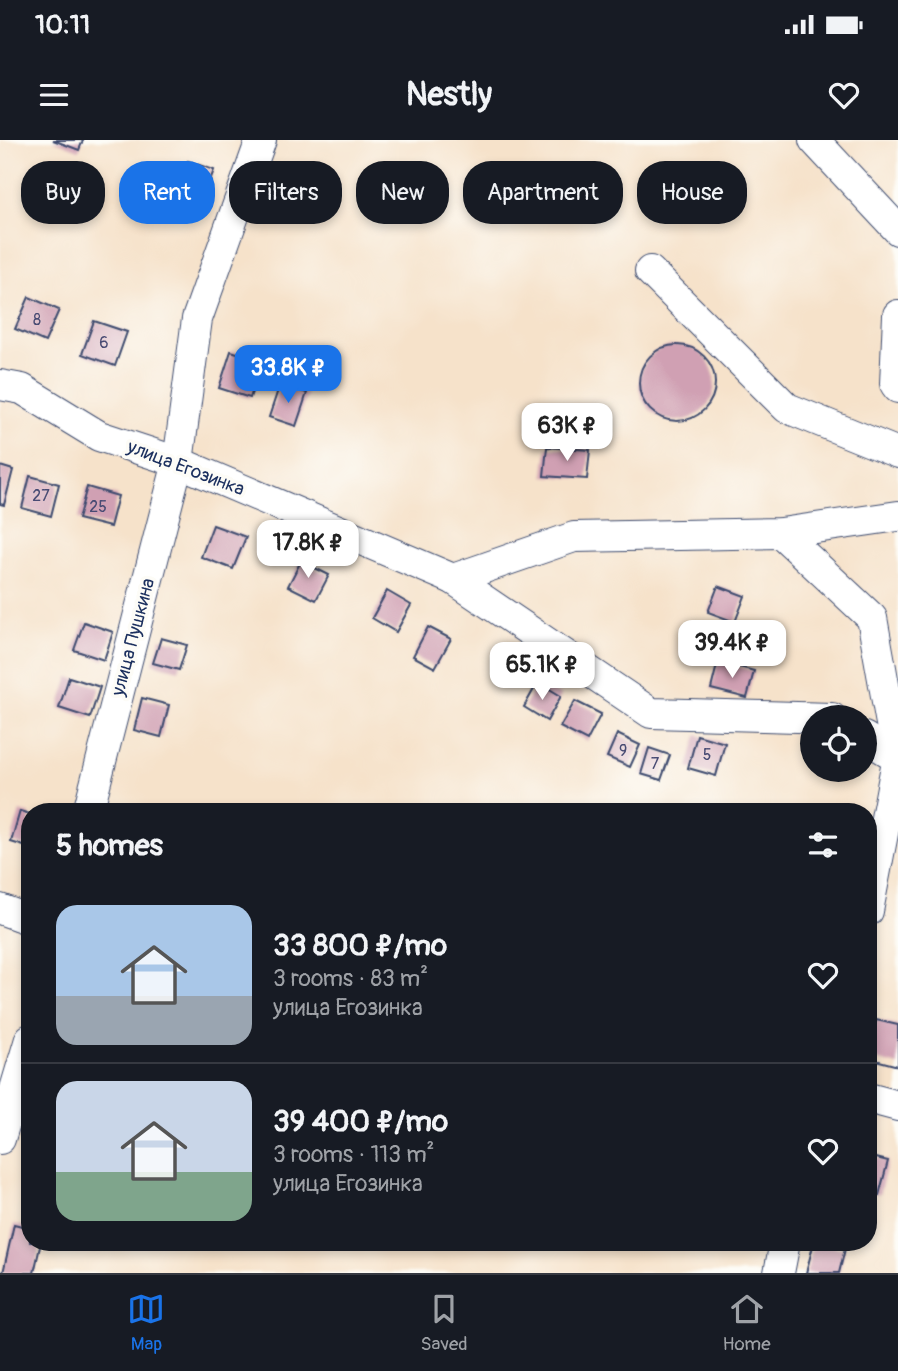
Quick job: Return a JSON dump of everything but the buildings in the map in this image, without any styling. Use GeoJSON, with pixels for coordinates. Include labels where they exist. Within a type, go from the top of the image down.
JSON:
{"type":"FeatureCollection","features":[{"type":"Feature","properties":{"kind":"street","name":"улица Пушкина"},"geometry":{"type":"LineString","coordinates":[[90,803],[178,463],[197,319],[261,140]]}},
{"type":"Feature","properties":{"kind":"street"},"geometry":{"type":"LineString","coordinates":[[814,140],[898,230]]}},
{"type":"Feature","properties":{"kind":"street"},"geometry":{"type":"LineString","coordinates":[[650,271],[787,408],[898,453]]}},
{"type":"Feature","properties":{"kind":"street"},"geometry":{"type":"LineString","coordinates":[[898,315],[895,383],[898,388]]}},
{"type":"Feature","properties":{"kind":"street","name":"улица Егозинка"},"geometry":{"type":"LineString","coordinates":[[0,385],[22,389],[99,436],[178,463],[453,579],[652,713],[800,717]]}},
{"type":"Feature","properties":{"kind":"street"},"geometry":{"type":"LineString","coordinates":[[453,579],[574,537],[781,533],[898,516]]}},
{"type":"Feature","properties":{"kind":"street"},"geometry":{"type":"LineString","coordinates":[[781,533],[872,618],[898,757],[877,865]]}},
{"type":"Feature","properties":{"kind":"street"},"geometry":{"type":"LineString","coordinates":[[877,745],[898,757]]}},
{"type":"Feature","properties":{"kind":"street"},"geometry":{"type":"LineString","coordinates":[[0,909],[21,917]]}},
{"type":"Feature","properties":{"kind":"street"},"geometry":{"type":"LineString","coordinates":[[0,1139],[21,1080]]}},
{"type":"Feature","properties":{"kind":"street"},"geometry":{"type":"LineString","coordinates":[[877,1100],[898,1106]]}},
{"type":"Feature","properties":{"kind":"street"},"geometry":{"type":"LineString","coordinates":[[779,1273],[783,1251]]}}]}
